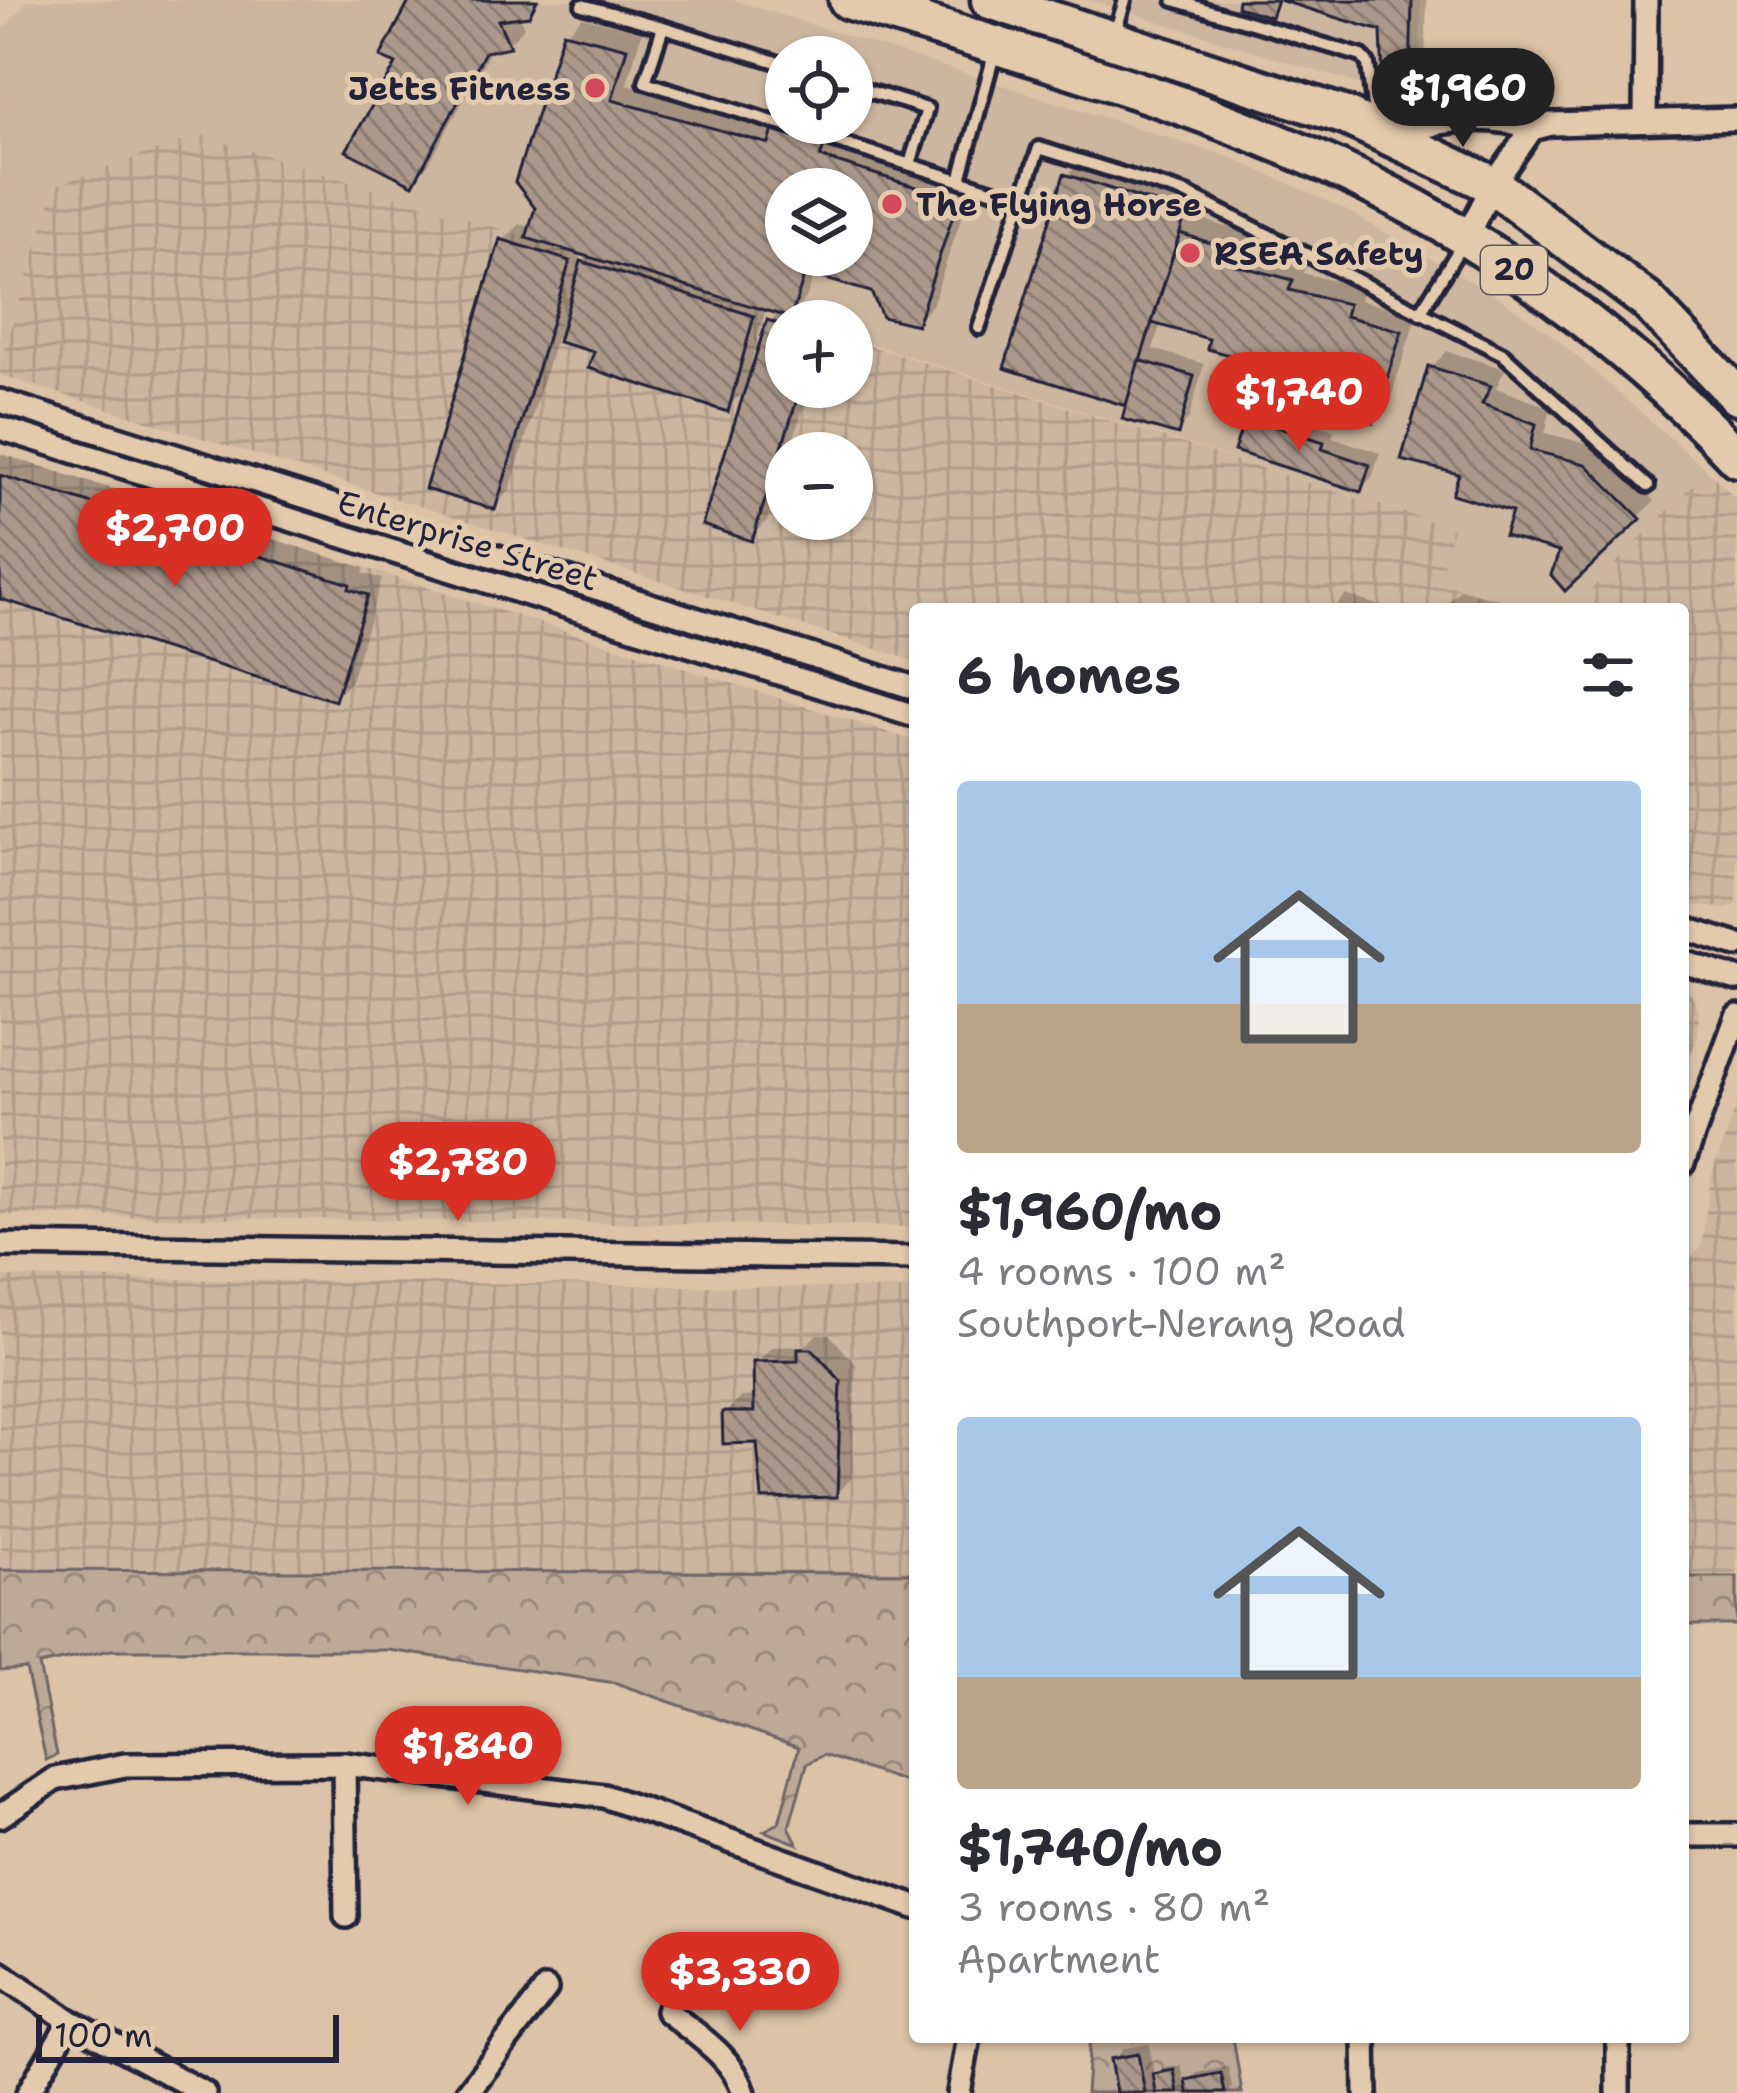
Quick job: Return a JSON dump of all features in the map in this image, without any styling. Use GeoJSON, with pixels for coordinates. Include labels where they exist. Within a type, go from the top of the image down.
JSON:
{"type":"FeatureCollection","features":[{"type":"Feature","properties":{"kind":"main road","name":"20"},"geometry":{"type":"LineString","coordinates":[[848,0],[1172,103],[1256,134],[1414,207],[1609,340],[1737,458]]}},
{"type":"Feature","properties":{"kind":"main road","name":"20"},"geometry":{"type":"LineString","coordinates":[[990,0],[1050,9],[1113,40],[1346,116],[1493,184],[1647,301],[1737,396]]}},
{"type":"Feature","properties":{"kind":"street"},"geometry":{"type":"LineString","coordinates":[[1645,120],[1646,0]]}},
{"type":"Feature","properties":{"kind":"street"},"geometry":{"type":"LineString","coordinates":[[1385,134],[1426,124],[1508,120],[1532,129],[1551,124],[1737,119]]}},
{"type":"Feature","properties":{"kind":"street"},"geometry":{"type":"LineString","coordinates":[[1466,239],[1493,184],[1532,129]]}},
{"type":"Feature","properties":{"kind":"street","name":"Enterprise Street"},"geometry":{"type":"LineString","coordinates":[[0,401],[909,686]]}},
{"type":"Feature","properties":{"kind":"street","name":"Enterprise Street"},"geometry":{"type":"LineString","coordinates":[[0,428],[909,714]]}},
{"type":"Feature","properties":{"kind":"street"},"geometry":{"type":"LineString","coordinates":[[1689,930],[1737,945]]}},
{"type":"Feature","properties":{"kind":"street"},"geometry":{"type":"LineString","coordinates":[[1689,964],[1737,979]]}},
{"type":"Feature","properties":{"kind":"street"},"geometry":{"type":"LineString","coordinates":[[1689,1147],[1737,1016]]}},
{"type":"Feature","properties":{"kind":"street"},"geometry":{"type":"LineString","coordinates":[[0,1245],[909,1258]]}},
{"type":"Feature","properties":{"kind":"street"},"geometry":{"type":"LineString","coordinates":[[0,1816],[56,1779],[125,1765],[344,1764],[604,1796],[909,1905]]}},
{"type":"Feature","properties":{"kind":"street"},"geometry":{"type":"LineString","coordinates":[[344,1764],[346,1916]]}},
{"type":"Feature","properties":{"kind":"street"},"geometry":{"type":"LineString","coordinates":[[1689,1835],[1737,1835]]}},
{"type":"Feature","properties":{"kind":"street"},"geometry":{"type":"LineString","coordinates":[[0,1973],[70,2021],[204,2093]]}},
{"type":"Feature","properties":{"kind":"street"},"geometry":{"type":"LineString","coordinates":[[467,2093],[546,1989]]}},
{"type":"Feature","properties":{"kind":"street"},"geometry":{"type":"LineString","coordinates":[[667,2011],[723,2057],[738,2073],[744,2093]]}},
{"type":"Feature","properties":{"kind":"street"},"geometry":{"type":"LineString","coordinates":[[28,2093],[70,2021]]}},
{"type":"Feature","properties":{"kind":"street"},"geometry":{"type":"LineString","coordinates":[[959,2093],[967,2043]]}},
{"type":"Feature","properties":{"kind":"street"},"geometry":{"type":"LineString","coordinates":[[1365,2043],[1366,2093]]}},
{"type":"Feature","properties":{"kind":"street"},"geometry":{"type":"LineString","coordinates":[[1618,2043],[1618,2093]]}},
{"type":"Feature","properties":{"kind":"lane"},"geometry":{"type":"LineString","coordinates":[[1113,40],[1125,0]]}},
{"type":"Feature","properties":{"kind":"lane"},"geometry":{"type":"LineString","coordinates":[[1174,0],[1362,56],[1385,134]]}},
{"type":"Feature","properties":{"kind":"lane"},"geometry":{"type":"LineString","coordinates":[[583,5],[765,59]]}},
{"type":"Feature","properties":{"kind":"lane"},"geometry":{"type":"LineString","coordinates":[[663,27],[645,82],[1022,200]]}},
{"type":"Feature","properties":{"kind":"lane"},"geometry":{"type":"LineString","coordinates":[[960,179],[995,48]]}},
{"type":"Feature","properties":{"kind":"lane"},"geometry":{"type":"LineString","coordinates":[[873,92],[927,109],[910,164]]}},
{"type":"Feature","properties":{"kind":"lane"},"geometry":{"type":"LineString","coordinates":[[979,328],[1040,148],[1187,194],[1503,354],[1648,486]]}},
{"type":"Feature","properties":{"kind":"lane"},"geometry":{"type":"LineString","coordinates":[[1420,313],[1466,239]]}},
{"type":"Feature","properties":{"kind":"shaded area"},"geometry":{"type":"Polygon","coordinates":[[[28,0],[734,0],[847,36],[765,36],[765,144],[873,144],[873,44],[1235,159],[1342,208],[1497,296],[1552,335],[1707,470],[1578,603],[1504,603],[1438,582],[1452,528],[873,345],[873,300],[765,300],[765,311],[498,229],[56,185],[0,363],[0,33],[28,0]]]}},
{"type":"Feature","properties":{"kind":"shaded area"},"geometry":{"type":"Polygon","coordinates":[[[1091,0],[1421,0],[1420,88],[1368,87],[1091,0]]]}},
{"type":"Feature","properties":{"kind":"shaded area"},"geometry":{"type":"Polygon","coordinates":[[[201,135],[765,312],[765,408],[873,408],[873,347],[1453,528],[1439,582],[1504,603],[909,603],[909,659],[0,375],[56,185],[201,135]]]}},
{"type":"Feature","properties":{"kind":"shaded area"},"geometry":{"type":"Polygon","coordinates":[[[0,453],[909,739],[909,1227],[0,1215],[0,453]]]}},
{"type":"Feature","properties":{"kind":"shaded area"},"geometry":{"type":"Polygon","coordinates":[[[1707,470],[1737,500],[1737,903],[1728,909],[1689,905],[1689,603],[1578,603],[1707,470]]]}},
{"type":"Feature","properties":{"kind":"shaded area"},"geometry":{"type":"Polygon","coordinates":[[[1689,990],[1699,1011],[1698,1035],[1689,1059],[1689,990]]]}},
{"type":"Feature","properties":{"kind":"shaded area"},"geometry":{"type":"Polygon","coordinates":[[[1737,1104],[1737,1578],[1689,1578],[1689,1260],[1701,1248],[1711,1177],[1737,1104]]]}},
{"type":"Feature","properties":{"kind":"shaded area"},"geometry":{"type":"Polygon","coordinates":[[[0,1277],[909,1289],[909,1575],[0,1571],[0,1277]]]}},
{"type":"Feature","properties":{"kind":"green space"},"geometry":{"type":"Polygon","coordinates":[[[0,1570],[909,1573],[909,1783],[824,1755],[807,1764],[789,1827],[798,1844],[764,1831],[779,1823],[799,1747],[616,1683],[388,1650],[111,1650],[39,1665],[57,1755],[46,1760],[26,1669],[0,1671],[0,1570]]]}},
{"type":"Feature","properties":{"kind":"green space"},"geometry":{"type":"Polygon","coordinates":[[[1689,1577],[1737,1577],[1737,1625],[1689,1625],[1689,1577]]]}},
{"type":"Feature","properties":{"kind":"green space"},"geometry":{"type":"Polygon","coordinates":[[[1090,2043],[1234,2043],[1242,2093],[1086,2093],[1090,2043]]]}},
{"type":"Feature","properties":{"kind":"building"},"geometry":{"type":"Polygon","coordinates":[[[410,0],[537,0],[529,16],[498,20],[510,47],[485,52],[413,185],[346,151],[396,64],[380,57],[410,0]]]}},
{"type":"Feature","properties":{"kind":"building"},"geometry":{"type":"Polygon","coordinates":[[[1238,0],[1277,0],[1271,17],[1237,7],[1238,0]]]}},
{"type":"Feature","properties":{"kind":"building"},"geometry":{"type":"Polygon","coordinates":[[[1279,0],[1412,0],[1410,84],[1383,81],[1381,31],[1279,0]]]}},
{"type":"Feature","properties":{"kind":"building"},"geometry":{"type":"Polygon","coordinates":[[[563,32],[627,48],[612,100],[765,144],[825,144],[820,157],[855,168],[765,168],[765,276],[804,276],[797,300],[765,300],[765,310],[526,238],[535,208],[515,182],[563,32]]]}},
{"type":"Feature","properties":{"kind":"building"},"geometry":{"type":"Polygon","coordinates":[[[873,174],[958,200],[917,325],[882,317],[871,292],[815,276],[873,276],[873,174]]]}},
{"type":"Feature","properties":{"kind":"building"},"geometry":{"type":"Polygon","coordinates":[[[1064,174],[1186,213],[1126,406],[1004,368],[1064,174]]]}},
{"type":"Feature","properties":{"kind":"building"},"geometry":{"type":"Polygon","coordinates":[[[1180,233],[1237,252],[1232,264],[1293,280],[1289,290],[1348,304],[1345,316],[1402,331],[1373,423],[1313,401],[1316,391],[1257,376],[1262,364],[1207,349],[1209,339],[1152,323],[1180,233]]]}},
{"type":"Feature","properties":{"kind":"building"},"geometry":{"type":"Polygon","coordinates":[[[500,239],[570,261],[495,510],[425,489],[500,239]]]}},
{"type":"Feature","properties":{"kind":"building"},"geometry":{"type":"Polygon","coordinates":[[[581,261],[754,316],[728,412],[588,368],[594,352],[558,342],[581,261]]]}},
{"type":"Feature","properties":{"kind":"building"},"geometry":{"type":"Polygon","coordinates":[[[765,326],[765,408],[794,408],[787,432],[765,432],[765,500],[752,541],[702,525],[765,326]]]}},
{"type":"Feature","properties":{"kind":"building"},"geometry":{"type":"Polygon","coordinates":[[[1139,360],[1194,376],[1178,435],[1122,419],[1139,360]]]}},
{"type":"Feature","properties":{"kind":"building"},"geometry":{"type":"Polygon","coordinates":[[[1428,366],[1491,386],[1482,404],[1536,424],[1530,450],[1586,464],[1641,519],[1565,591],[1551,575],[1559,552],[1504,536],[1512,512],[1452,494],[1459,474],[1401,460],[1428,366]]]}},
{"type":"Feature","properties":{"kind":"building"},"geometry":{"type":"Polygon","coordinates":[[[1245,417],[1324,442],[1322,449],[1370,465],[1361,492],[1234,451],[1245,417]]]}},
{"type":"Feature","properties":{"kind":"building"},"geometry":{"type":"Polygon","coordinates":[[[0,475],[350,584],[349,589],[368,595],[335,701],[0,599],[0,475]]]}},
{"type":"Feature","properties":{"kind":"building"},"geometry":{"type":"Polygon","coordinates":[[[798,1349],[812,1349],[841,1381],[837,1497],[762,1499],[757,1443],[723,1444],[722,1412],[754,1412],[753,1362],[798,1361],[798,1349]]]}},
{"type":"Feature","properties":{"kind":"building"},"geometry":{"type":"Polygon","coordinates":[[[1138,2054],[1145,2093],[1116,2093],[1110,2059],[1138,2054]]]}},
{"type":"Feature","properties":{"kind":"building"},"geometry":{"type":"Polygon","coordinates":[[[1174,2070],[1178,2093],[1156,2093],[1153,2074],[1174,2070]]]}},
{"type":"Feature","properties":{"kind":"building"},"geometry":{"type":"Polygon","coordinates":[[[1221,2073],[1225,2093],[1188,2093],[1186,2080],[1221,2073]]]}},
{"type":"Feature","properties":{"kind":"place","name":"Jetts Fitness"},"geometry":{"type":"Point","coordinates":[595,88]}},
{"type":"Feature","properties":{"kind":"place","name":"The Flying Horse"},"geometry":{"type":"Point","coordinates":[892,204]}},
{"type":"Feature","properties":{"kind":"place","name":"RSEA Safety"},"geometry":{"type":"Point","coordinates":[1190,253]}}]}
